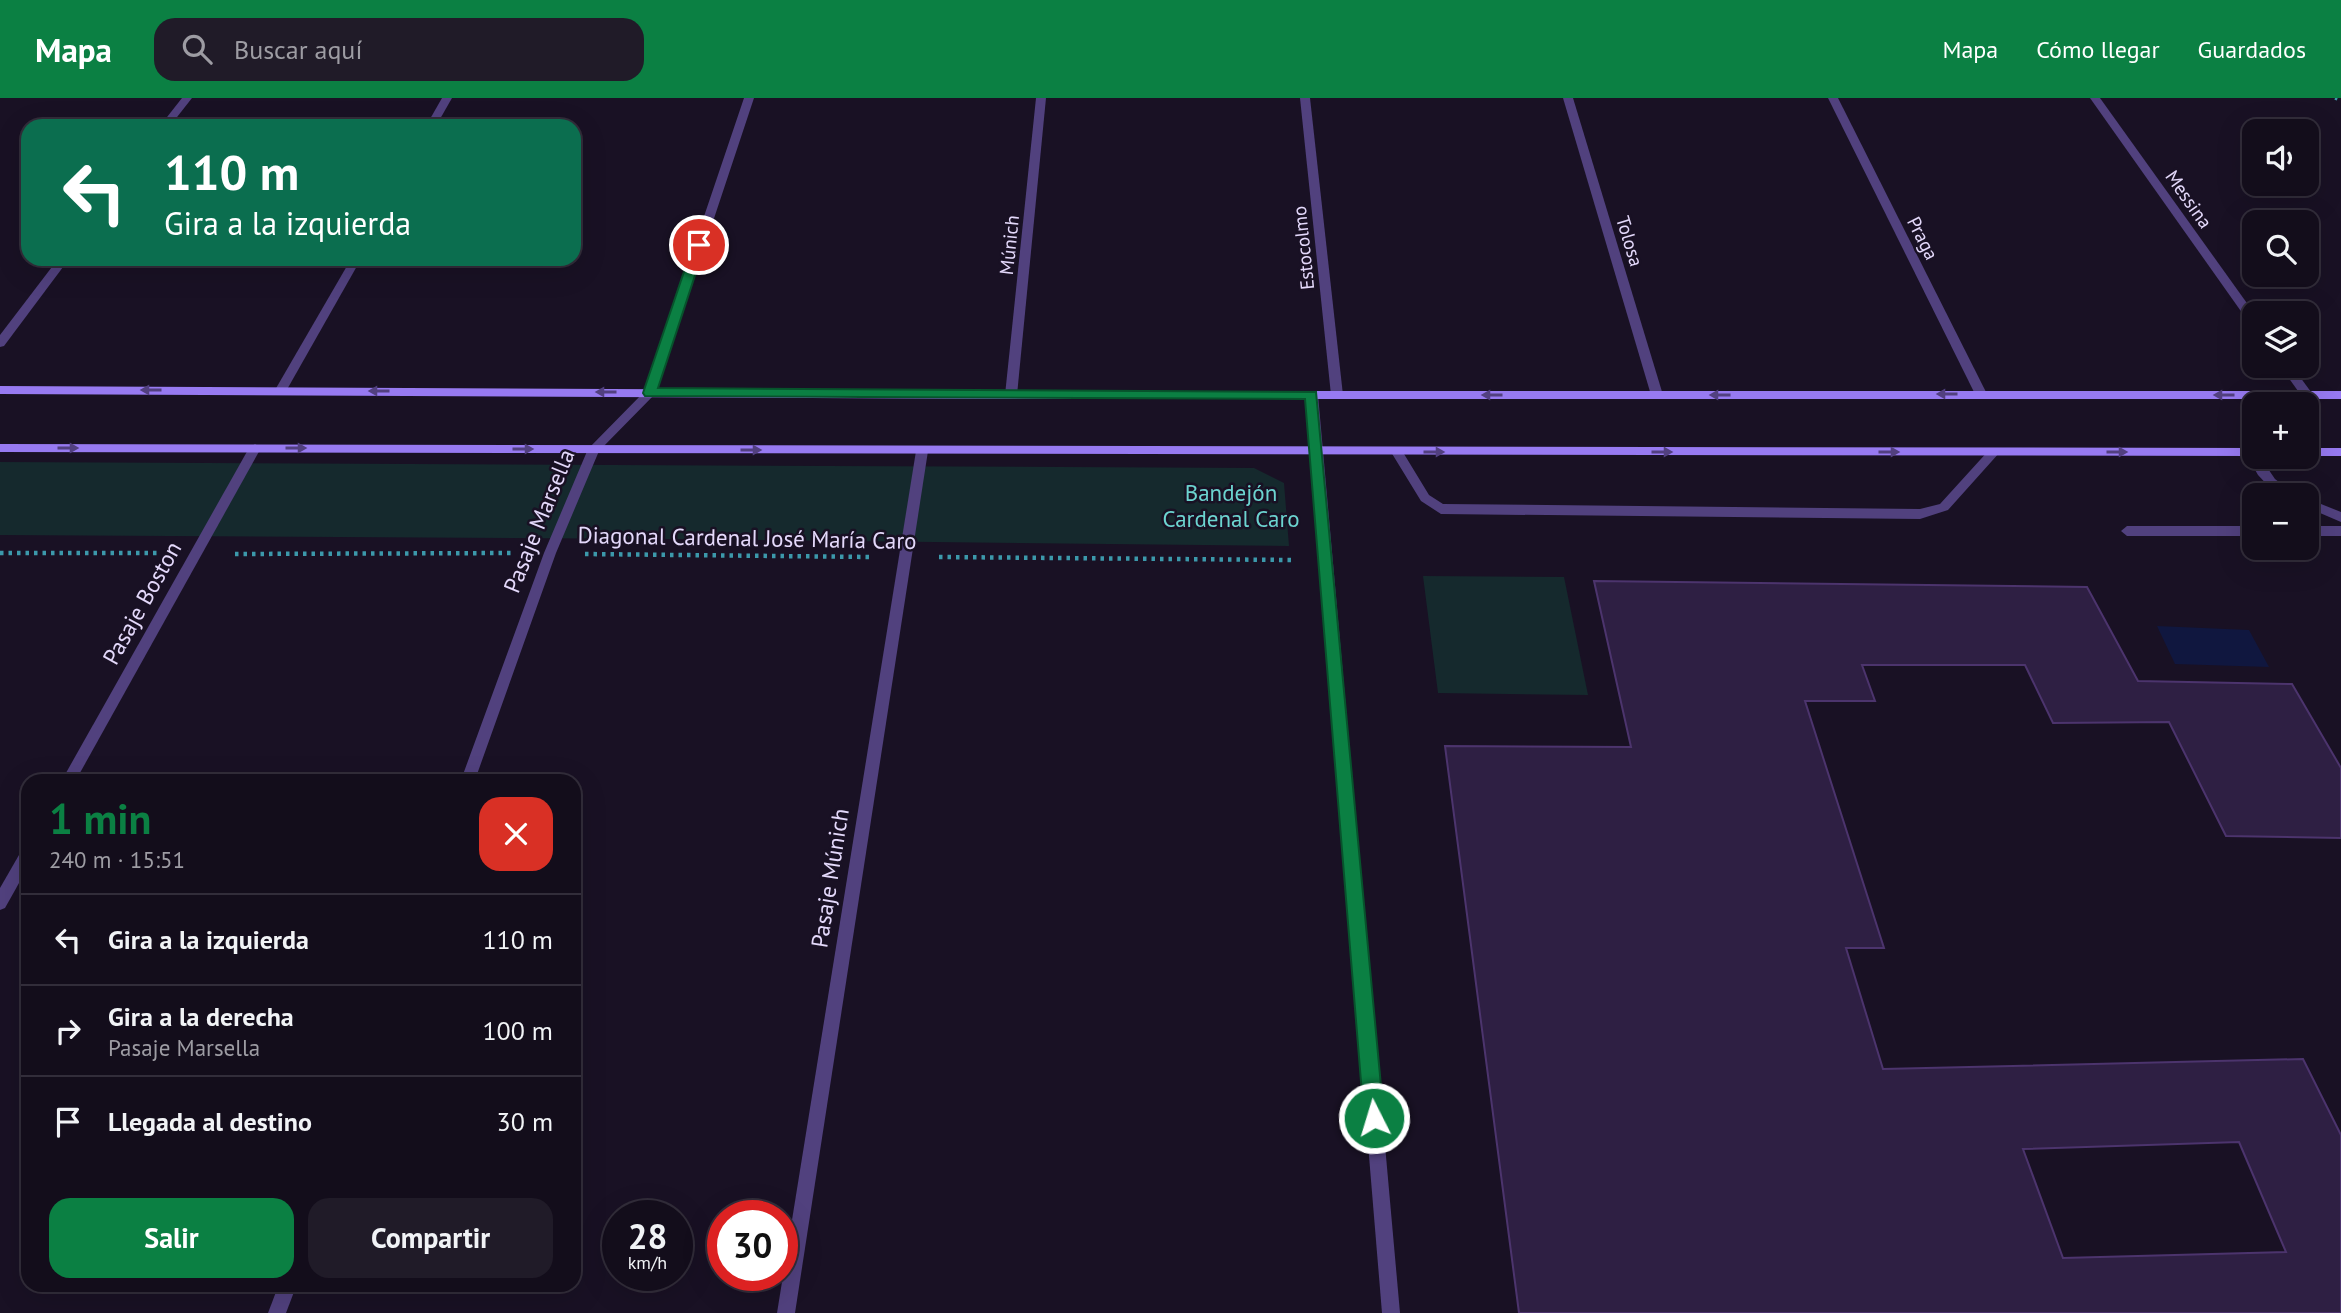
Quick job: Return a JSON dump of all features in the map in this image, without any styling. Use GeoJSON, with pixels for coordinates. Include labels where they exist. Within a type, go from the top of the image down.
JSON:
{"type":"FeatureCollection","features":[{"type":"Feature","properties":{"kind":"main road"},"geometry":{"type":"LineString","coordinates":[[0,390],[1011,395],[2242,395]]}},
{"type":"Feature","properties":{"kind":"main road"},"geometry":{"type":"LineString","coordinates":[[2319,395],[2341,395]]}},
{"type":"Feature","properties":{"kind":"main road"},"geometry":{"type":"LineString","coordinates":[[0,448],[2242,452]]}},
{"type":"Feature","properties":{"kind":"main road"},"geometry":{"type":"LineString","coordinates":[[2319,452],[2341,452]]}},
{"type":"Feature","properties":{"kind":"street"},"geometry":{"type":"LineString","coordinates":[[170,119],[187,98]]}},
{"type":"Feature","properties":{"kind":"street"},"geometry":{"type":"LineString","coordinates":[[435,119],[447,98]]}},
{"type":"Feature","properties":{"kind":"street","name":"Pasaje Marsella"},"geometry":{"type":"LineString","coordinates":[[470,774],[550,553],[594,449],[650,393],[749,98]]}},
{"type":"Feature","properties":{"kind":"street","name":"Múnich"},"geometry":{"type":"LineString","coordinates":[[1011,395],[1041,98]]}},
{"type":"Feature","properties":{"kind":"street","name":"Estocolmo"},"geometry":{"type":"LineString","coordinates":[[1305,98],[1336,395]]}},
{"type":"Feature","properties":{"kind":"street","name":"Tolosa"},"geometry":{"type":"LineString","coordinates":[[1568,98],[1657,395]]}},
{"type":"Feature","properties":{"kind":"street","name":"Praga"},"geometry":{"type":"LineString","coordinates":[[1833,98],[1981,394]]}},
{"type":"Feature","properties":{"kind":"street","name":"Messina"},"geometry":{"type":"LineString","coordinates":[[2095,98],[2242,304]]}},
{"type":"Feature","properties":{"kind":"street"},"geometry":{"type":"LineString","coordinates":[[0,343],[59,266]]}},
{"type":"Feature","properties":{"kind":"street"},"geometry":{"type":"LineString","coordinates":[[281,390],[352,266]]}},
{"type":"Feature","properties":{"kind":"street"},"geometry":{"type":"LineString","coordinates":[[1312,395],[1391,1313]]}},
{"type":"Feature","properties":{"kind":"street","name":"Pasaje Boston"},"geometry":{"type":"LineString","coordinates":[[72,774],[255,448]]}},
{"type":"Feature","properties":{"kind":"street","name":"Pasaje Múnich"},"geometry":{"type":"LineString","coordinates":[[786,1313],[903,557],[922,451]]}},
{"type":"Feature","properties":{"kind":"street"},"geometry":{"type":"LineString","coordinates":[[1397,452],[1424,498],[1441,509],[1920,514],[1944,507],[1994,452]]}},
{"type":"Feature","properties":{"kind":"street"},"geometry":{"type":"LineString","coordinates":[[2261,469],[2271,483]]}},
{"type":"Feature","properties":{"kind":"street"},"geometry":{"type":"LineString","coordinates":[[2319,508],[2341,517]]}},
{"type":"Feature","properties":{"kind":"street"},"geometry":{"type":"LineString","coordinates":[[2127,531],[2242,531]]}},
{"type":"Feature","properties":{"kind":"street"},"geometry":{"type":"LineString","coordinates":[[2319,531],[2341,531]]}},
{"type":"Feature","properties":{"kind":"street"},"geometry":{"type":"LineString","coordinates":[[0,903],[21,866]]}},
{"type":"Feature","properties":{"kind":"street"},"geometry":{"type":"LineString","coordinates":[[277,1313],[285,1292]]}},
{"type":"Feature","properties":{"kind":"path"},"geometry":{"type":"LineString","coordinates":[[2335,98],[2341,100]]}},
{"type":"Feature","properties":{"kind":"path","name":"Diagonal Cardenal José María Caro"},"geometry":{"type":"LineString","coordinates":[[0,553],[550,553],[667,557],[1326,560]]}},
{"type":"Feature","properties":{"kind":"green space","name":"Bandejón Cardenal Caro"},"geometry":{"type":"Polygon","coordinates":[[[0,462],[1254,468],[1284,483],[1289,546],[0,535],[0,462]]]}},
{"type":"Feature","properties":{"kind":"green space"},"geometry":{"type":"Polygon","coordinates":[[[1423,576],[1564,577],[1588,695],[1438,693],[1423,576]]]}},
{"type":"Feature","properties":{"kind":"shaded area"},"geometry":{"type":"Polygon","coordinates":[[[2157,626],[2249,630],[2269,667],[2175,664],[2157,626]]]}},
{"type":"Feature","properties":{"kind":"building"},"geometry":{"type":"Polygon","coordinates":[[[1594,581],[2087,587],[2138,681],[2292,684],[2341,768],[2341,838],[2226,836],[2169,722],[2053,723],[2025,665],[1862,665],[1875,701],[1805,701],[1884,948],[1846,948],[1883,1069],[2303,1059],[2341,1135],[2341,1313],[1519,1313],[1445,746],[1631,747],[1594,581]],[[2239,1142],[2023,1149],[2063,1258],[2286,1252],[2239,1142]]]}},
{"type":"Feature","properties":{"kind":"route"},"geometry":{"type":"LineString","coordinates":[[699,245],[650,393],[1312,395],[1374,1118]]}}]}
